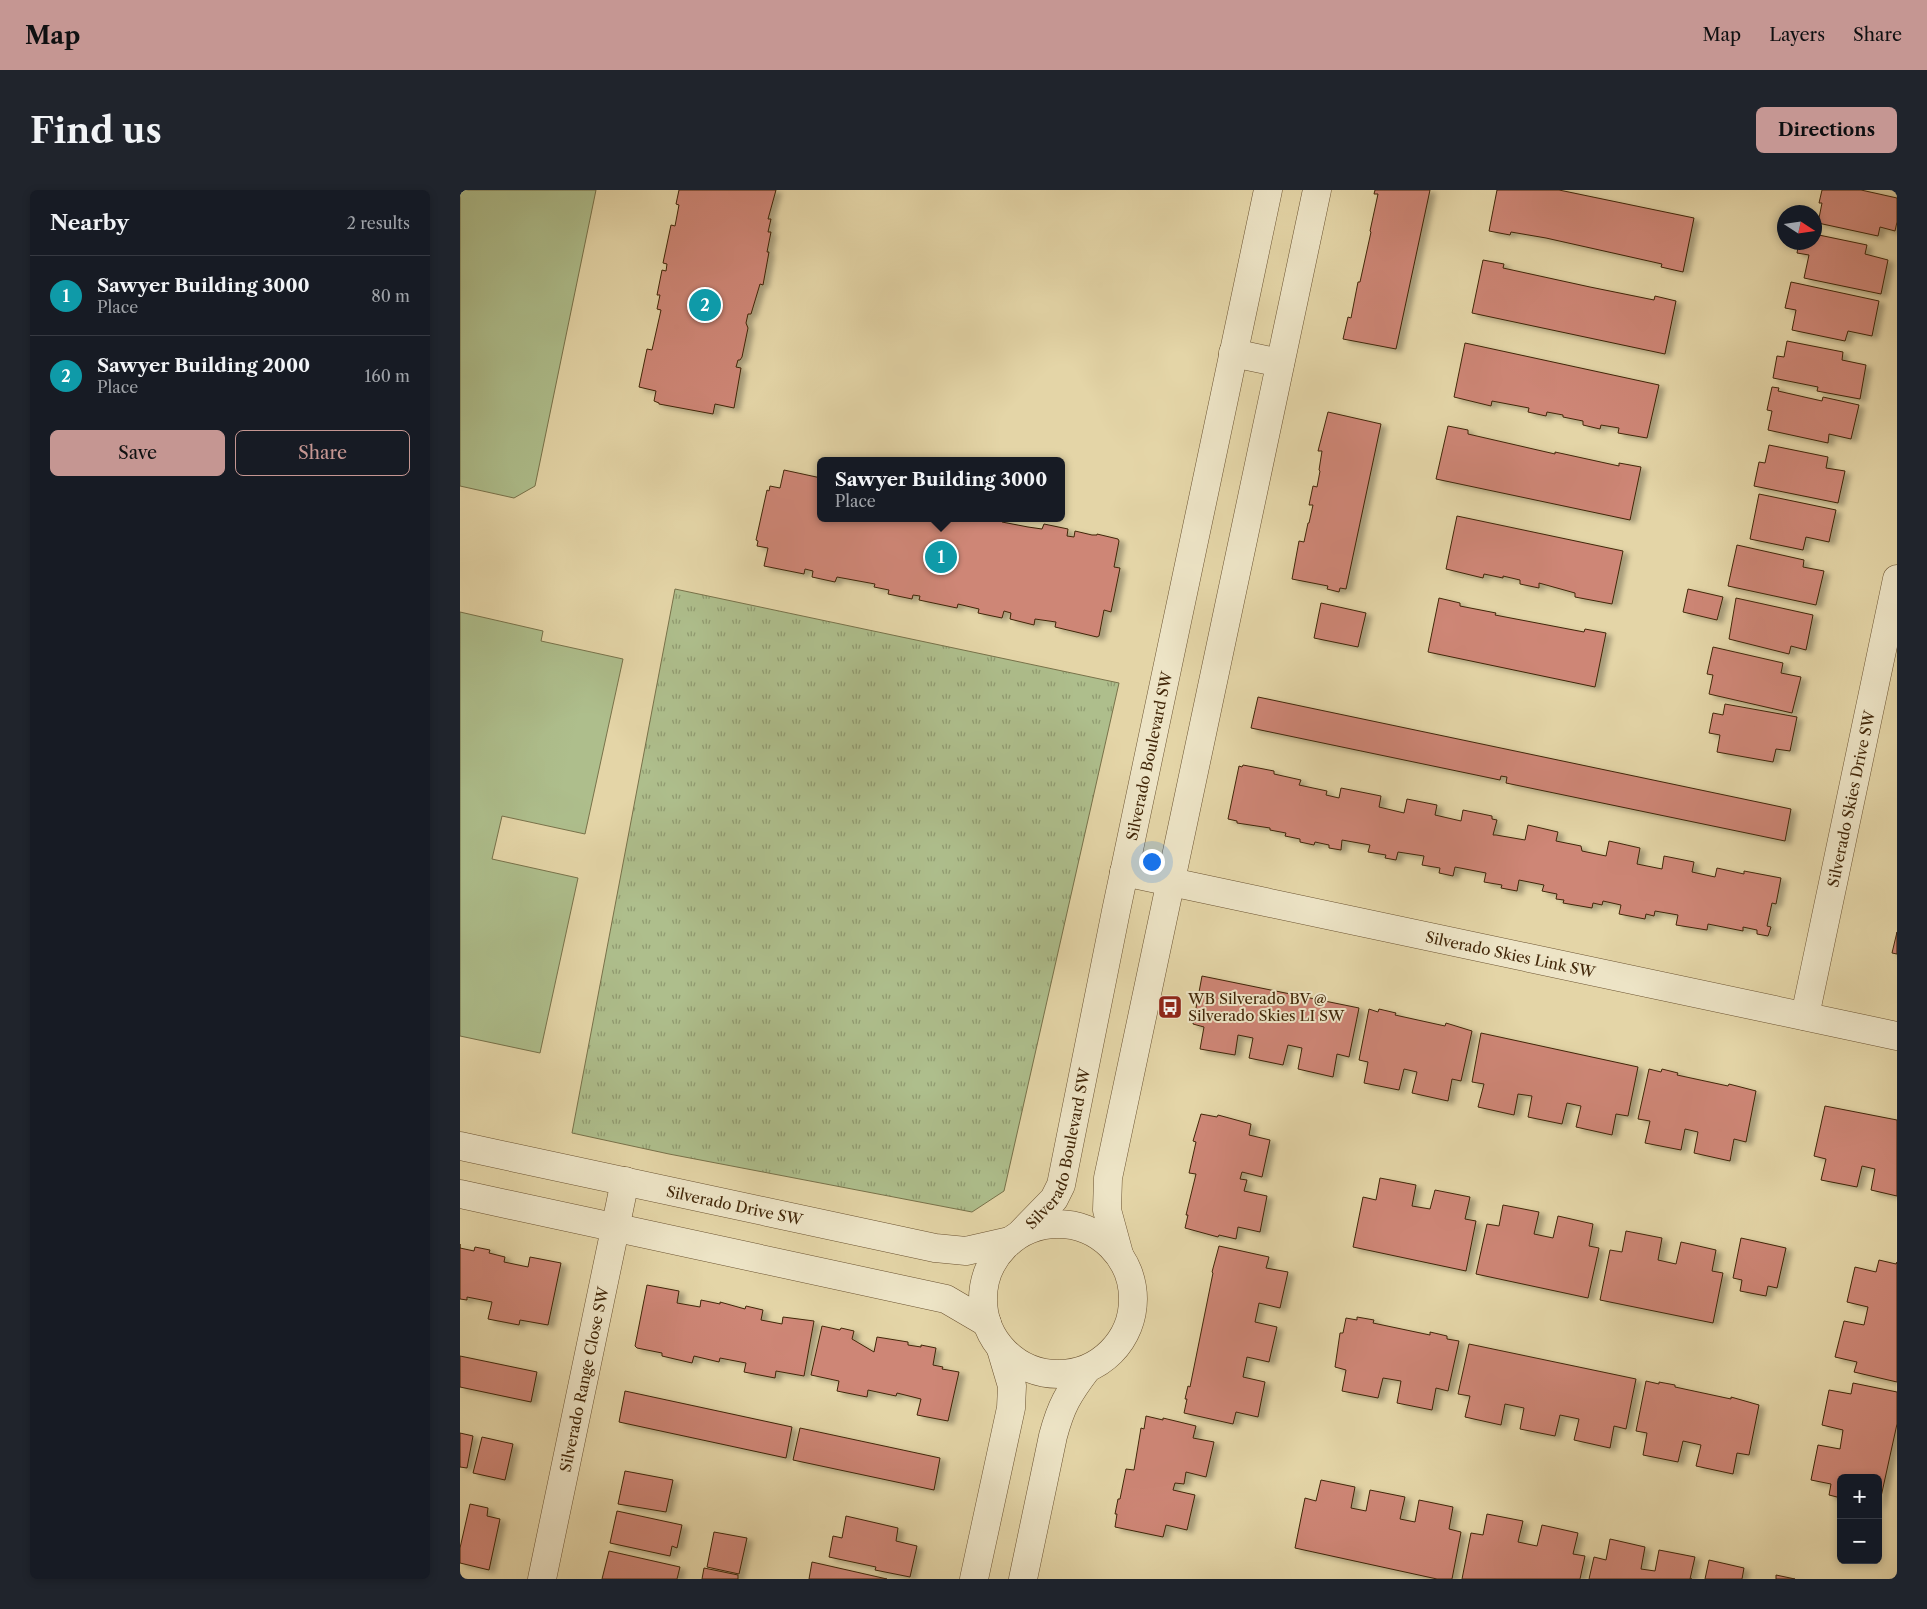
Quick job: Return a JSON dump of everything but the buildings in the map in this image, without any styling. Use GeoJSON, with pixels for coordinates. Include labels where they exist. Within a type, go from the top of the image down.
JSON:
{"type":"FeatureCollection","features":[{"type":"Feature","properties":{"kind":"street","name":"Silverado Boulevard SW"},"geometry":{"type":"LineString","coordinates":[[1016,1237],[1054,1199],[1061,1185],[1124,872],[1268,190]]}},
{"type":"Feature","properties":{"kind":"street"},"geometry":{"type":"LineString","coordinates":[[1001,1349],[1020,1364],[1041,1373],[1065,1375],[1087,1369],[1107,1357],[1122,1340],[1131,1319],[1134,1296],[1129,1274],[1119,1254],[1107,1210],[1108,1178],[1317,190]]}},
{"type":"Feature","properties":{"kind":"street"},"geometry":{"type":"LineString","coordinates":[[1234,353],[1280,363]]}},
{"type":"Feature","properties":{"kind":"street","name":"Silverado Skies Drive SW"},"geometry":{"type":"LineString","coordinates":[[1804,1016],[1897,579]]}},
{"type":"Feature","properties":{"kind":"street","name":"Silverado Skies Link SW"},"geometry":{"type":"LineString","coordinates":[[1124,872],[1897,1036]]}},
{"type":"Feature","properties":{"kind":"street","name":"Silverado Drive SW"},"geometry":{"type":"LineString","coordinates":[[460,1146],[936,1248],[966,1252],[1016,1237]]}},
{"type":"Feature","properties":{"kind":"street","name":"Silverado Range Close SW"},"geometry":{"type":"LineString","coordinates":[[542,1579],[625,1181]]}},
{"type":"Feature","properties":{"kind":"street"},"geometry":{"type":"LineString","coordinates":[[460,1194],[946,1299],[987,1323]]}},
{"type":"Feature","properties":{"kind":"street"},"geometry":{"type":"LineString","coordinates":[[974,1579],[1011,1408],[1012,1386],[1001,1349],[987,1323],[983,1300],[986,1278],[995,1258],[1016,1237],[1042,1226],[1063,1224],[1084,1228],[1103,1238],[1119,1254]]}},
{"type":"Feature","properties":{"kind":"street"},"geometry":{"type":"LineString","coordinates":[[1023,1579],[1059,1415],[1069,1392],[1087,1369]]}},
{"type":"Feature","properties":{"kind":"green space"},"geometry":{"type":"Polygon","coordinates":[[[460,190],[596,190],[535,486],[514,498],[460,486],[460,190]]]}},
{"type":"Feature","properties":{"kind":"green space"},"geometry":{"type":"Polygon","coordinates":[[[675,589],[1119,683],[1004,1191],[972,1212],[669,1154],[572,1133],[675,589]]]}},
{"type":"Feature","properties":{"kind":"green space"},"geometry":{"type":"Polygon","coordinates":[[[460,612],[543,631],[541,641],[623,659],[585,834],[502,816],[492,859],[578,878],[540,1053],[460,1036],[460,612]]]}},
{"type":"Feature","properties":{"kind":"place","name":"Sawyer Building 2000"},"geometry":{"type":"Point","coordinates":[705,305]}},
{"type":"Feature","properties":{"kind":"place","name":"Sawyer Building 3000"},"geometry":{"type":"Point","coordinates":[941,557]}},
{"type":"Feature","properties":{"kind":"place","name":"WB Silverado BV @ Silverado Skies LI SW"},"geometry":{"type":"Point","coordinates":[1170,1007]}}]}
